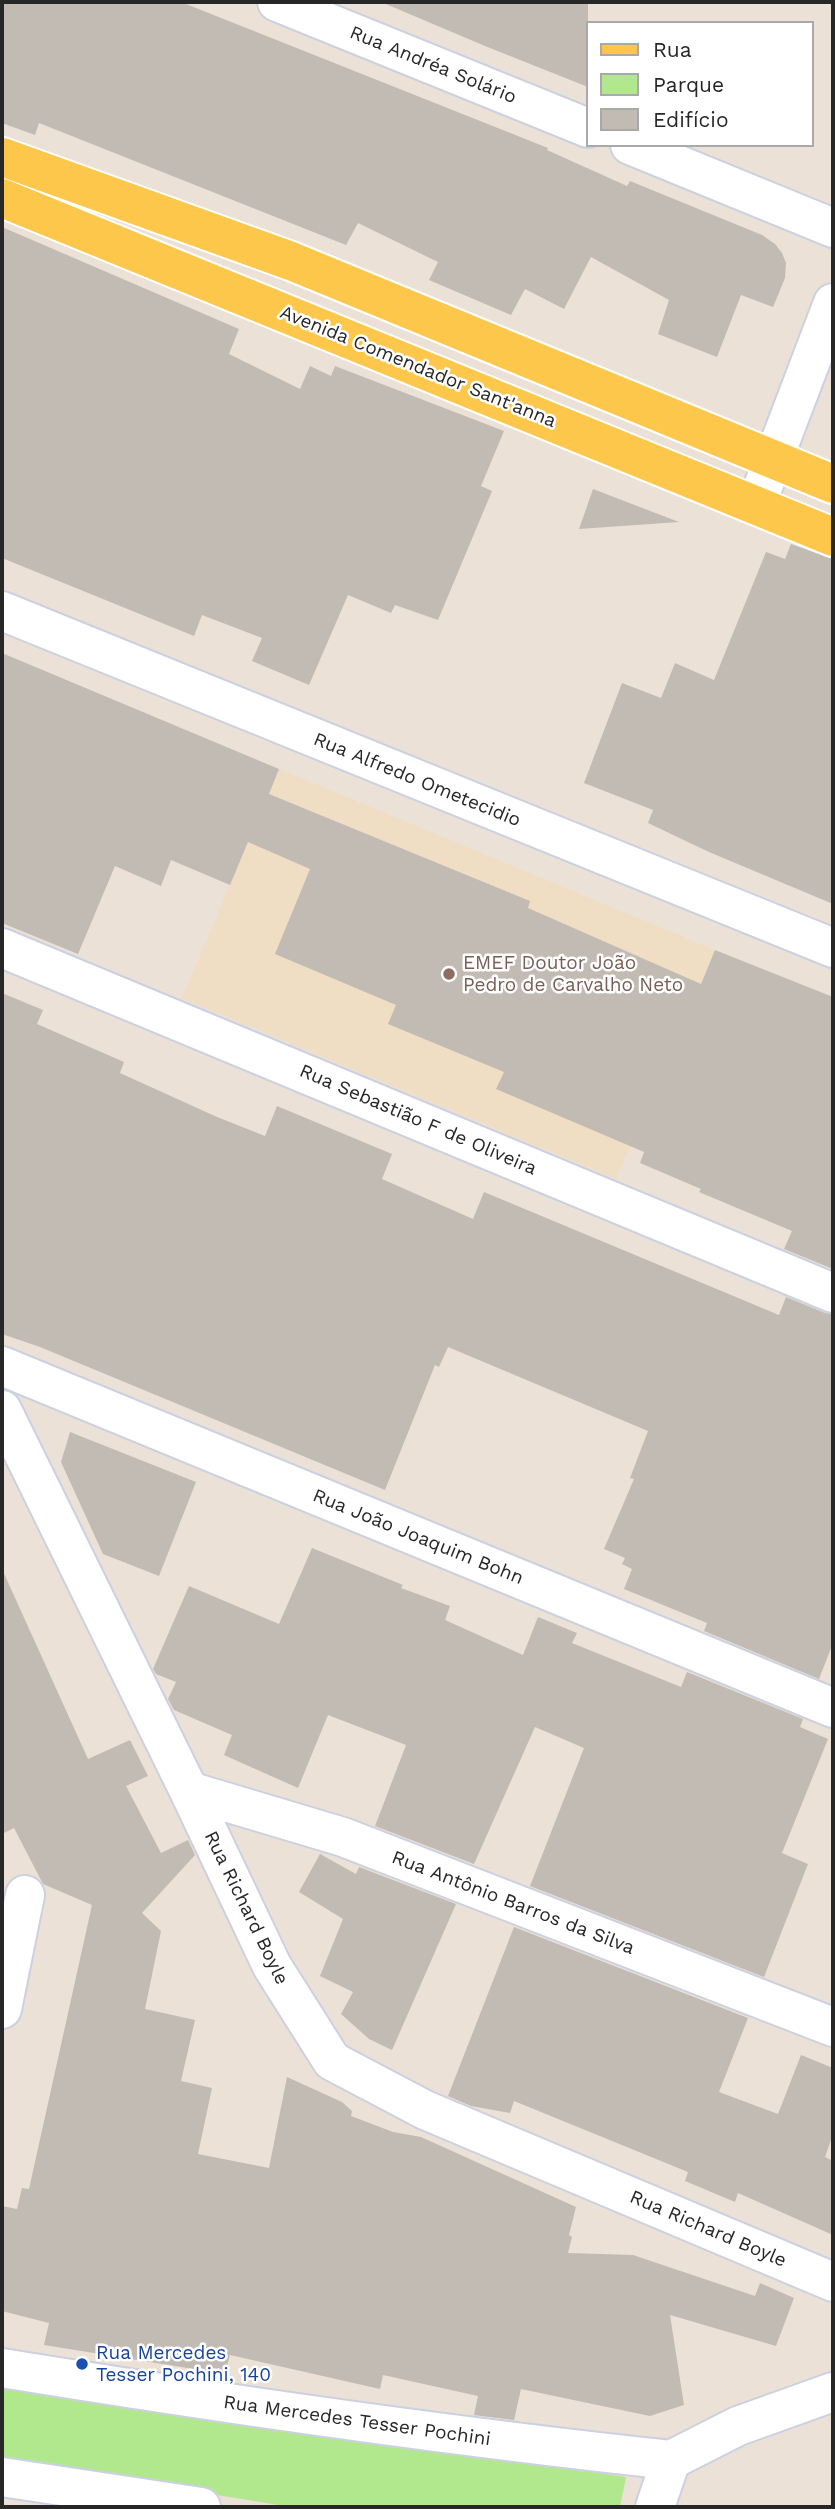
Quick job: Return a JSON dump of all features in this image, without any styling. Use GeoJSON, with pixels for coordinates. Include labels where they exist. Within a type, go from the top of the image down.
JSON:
{"type":"FeatureCollection","features":[{"type":"Feature","properties":{"kind":"main road"},"geometry":{"type":"LineString","coordinates":[[2,157],[291,261],[833,484]]}},
{"type":"Feature","properties":{"kind":"main road","name":"Avenida Comendador Sant'anna"},"geometry":{"type":"LineString","coordinates":[[2,198],[833,537]]}},
{"type":"Feature","properties":{"kind":"street","name":"Rua Andréa Solário"},"geometry":{"type":"LineString","coordinates":[[277,2],[586,127]]}},
{"type":"Feature","properties":{"kind":"street"},"geometry":{"type":"LineString","coordinates":[[635,147],[833,228]]}},
{"type":"Feature","properties":{"kind":"street"},"geometry":{"type":"LineString","coordinates":[[756,505],[833,303]]}},
{"type":"Feature","properties":{"kind":"street","name":"Rua Alfredo Ometecidio"},"geometry":{"type":"LineString","coordinates":[[2,611],[833,948]]}},
{"type":"Feature","properties":{"kind":"street","name":"Rua Sebastião F de Oliveira"},"geometry":{"type":"LineString","coordinates":[[2,948],[833,1293]]}},
{"type":"Feature","properties":{"kind":"street","name":"Rua João Joaquim Bohn"},"geometry":{"type":"LineString","coordinates":[[2,1366],[833,1709]]}},
{"type":"Feature","properties":{"kind":"street","name":"Rua Richard Boyle"},"geometry":{"type":"LineString","coordinates":[[2,1410],[272,1966],[332,2062],[425,2110],[833,2282]]}},
{"type":"Feature","properties":{"kind":"street","name":"Rua Antônio Barros da Silva"},"geometry":{"type":"LineString","coordinates":[[189,1791],[342,1837],[833,2027]]}},
{"type":"Feature","properties":{"kind":"street"},"geometry":{"type":"LineString","coordinates":[[2,2009],[25,1895]]}},
{"type":"Feature","properties":{"kind":"street","name":"Rua Mercedes Tesser Pochini"},"geometry":{"type":"LineString","coordinates":[[2,2368],[183,2397],[594,2453],[671,2460]]}},
{"type":"Feature","properties":{"kind":"street"},"geometry":{"type":"LineString","coordinates":[[655,2507],[671,2460],[832,2381]]}},
{"type":"Feature","properties":{"kind":"street"},"geometry":{"type":"LineString","coordinates":[[2,2477],[96,2499],[201,2507]]}},
{"type":"Feature","properties":{"kind":"shaded area","name":"EMEF Doutor João Pedro de Carvalho Neto"},"geometry":{"type":"Polygon","coordinates":[[[279,769],[715,950],[616,1179],[182,998],[279,769]]]}},
{"type":"Feature","properties":{"kind":"green space"},"geometry":{"type":"Polygon","coordinates":[[[2,2379],[626,2477],[620,2507],[291,2507],[2,2460],[2,2379]]]}},
{"type":"Feature","properties":{"kind":"building"},"geometry":{"type":"Polygon","coordinates":[[[2,2],[181,2],[548,148],[547,150],[627,186],[630,181],[762,235],[782,253],[786,263],[785,278],[773,307],[741,295],[717,357],[658,334],[669,300],[591,257],[564,309],[525,289],[511,315],[429,280],[438,262],[358,223],[346,245],[39,123],[35,135],[2,123],[2,2]]]}},
{"type":"Feature","properties":{"kind":"building"},"geometry":{"type":"Polygon","coordinates":[[[381,2],[588,2],[586,86],[381,2]]]}},
{"type":"Feature","properties":{"kind":"building"},"geometry":{"type":"Polygon","coordinates":[[[2,227],[239,329],[229,354],[300,389],[310,366],[331,376],[335,366],[504,431],[481,486],[492,491],[438,620],[395,605],[391,613],[348,595],[309,685],[252,661],[262,638],[202,615],[194,636],[2,558],[2,227]]]}},
{"type":"Feature","properties":{"kind":"building"},"geometry":{"type":"Polygon","coordinates":[[[593,489],[679,522],[579,529],[593,489]]]}},
{"type":"Feature","properties":{"kind":"building"},"geometry":{"type":"Polygon","coordinates":[[[791,544],[833,559],[833,904],[648,823],[653,810],[584,783],[622,683],[661,698],[675,663],[714,680],[766,552],[785,559],[791,544]]]}},
{"type":"Feature","properties":{"kind":"building"},"geometry":{"type":"Polygon","coordinates":[[[2,653],[279,769],[269,794],[530,901],[528,908],[701,984],[715,950],[833,997],[833,1269],[784,1249],[792,1231],[699,1192],[701,1189],[640,1163],[644,1152],[496,1089],[504,1072],[388,1024],[396,1005],[275,954],[310,869],[248,842],[230,885],[171,860],[161,886],[115,866],[78,954],[2,923],[2,653]]]}},
{"type":"Feature","properties":{"kind":"building"},"geometry":{"type":"Polygon","coordinates":[[[2,993],[43,1010],[37,1024],[124,1062],[120,1073],[217,1117],[265,1136],[277,1106],[392,1154],[382,1179],[473,1219],[484,1192],[779,1315],[786,1297],[833,1314],[833,1643],[819,1679],[704,1631],[707,1623],[624,1589],[632,1569],[622,1564],[625,1558],[604,1549],[634,1479],[630,1478],[648,1431],[448,1347],[439,1367],[435,1365],[385,1490],[40,1347],[2,1334],[2,993]]]}},
{"type":"Feature","properties":{"kind":"building"},"geometry":{"type":"Polygon","coordinates":[[[70,1432],[196,1482],[159,1576],[103,1554],[61,1462],[70,1432]]]}},
{"type":"Feature","properties":{"kind":"building"},"geometry":{"type":"Polygon","coordinates":[[[312,1548],[403,1585],[401,1588],[450,1606],[445,1620],[523,1655],[538,1617],[577,1633],[572,1643],[681,1687],[687,1672],[803,1719],[800,1727],[828,1739],[782,1853],[808,1864],[764,1977],[530,1886],[584,1748],[535,1727],[474,1864],[375,1826],[406,1745],[328,1715],[298,1788],[224,1755],[232,1735],[174,1710],[168,1699],[176,1682],[156,1674],[153,1669],[189,1586],[279,1624],[312,1548]]]}},
{"type":"Feature","properties":{"kind":"building"},"geometry":{"type":"Polygon","coordinates":[[[2,1569],[88,1759],[130,1740],[148,1776],[126,1786],[161,1853],[188,1840],[195,1855],[142,1913],[161,1931],[145,2009],[195,2020],[181,2081],[212,2088],[198,2154],[269,2168],[287,2077],[342,2102],[352,2111],[351,2116],[393,2132],[421,2137],[576,2207],[568,2253],[633,2255],[755,2296],[760,2283],[794,2298],[776,2346],[670,2315],[684,2405],[650,2416],[521,2389],[514,2420],[474,2415],[478,2396],[383,2375],[380,2389],[230,2355],[225,2374],[44,2345],[49,2323],[2,2311],[2,2206],[17,2209],[22,2188],[29,2189],[92,1905],[43,1884],[14,1828],[2,1834],[2,1569]]]}},
{"type":"Feature","properties":{"kind":"building"},"geometry":{"type":"Polygon","coordinates":[[[320,1854],[356,1874],[359,1867],[456,1904],[392,2050],[369,2039],[341,2014],[353,1992],[320,1976],[343,1919],[299,1892],[320,1854]]]}},
{"type":"Feature","properties":{"kind":"building"},"geometry":{"type":"Polygon","coordinates":[[[514,1927],[748,2018],[719,2092],[778,2114],[801,2055],[833,2068],[833,2134],[825,2157],[833,2161],[833,2235],[738,2193],[735,2202],[685,2181],[688,2172],[514,2101],[510,2113],[471,2106],[448,2096],[514,1927]]]}},
{"type":"Feature","properties":{"kind":"place","name":"EMEF Doutor João Pedro de Carvalho Neto"},"geometry":{"type":"Point","coordinates":[449,974]}},
{"type":"Feature","properties":{"kind":"place","name":"Rua Mercedes Tesser Pochini, 140"},"geometry":{"type":"Point","coordinates":[82,2364]}}]}
